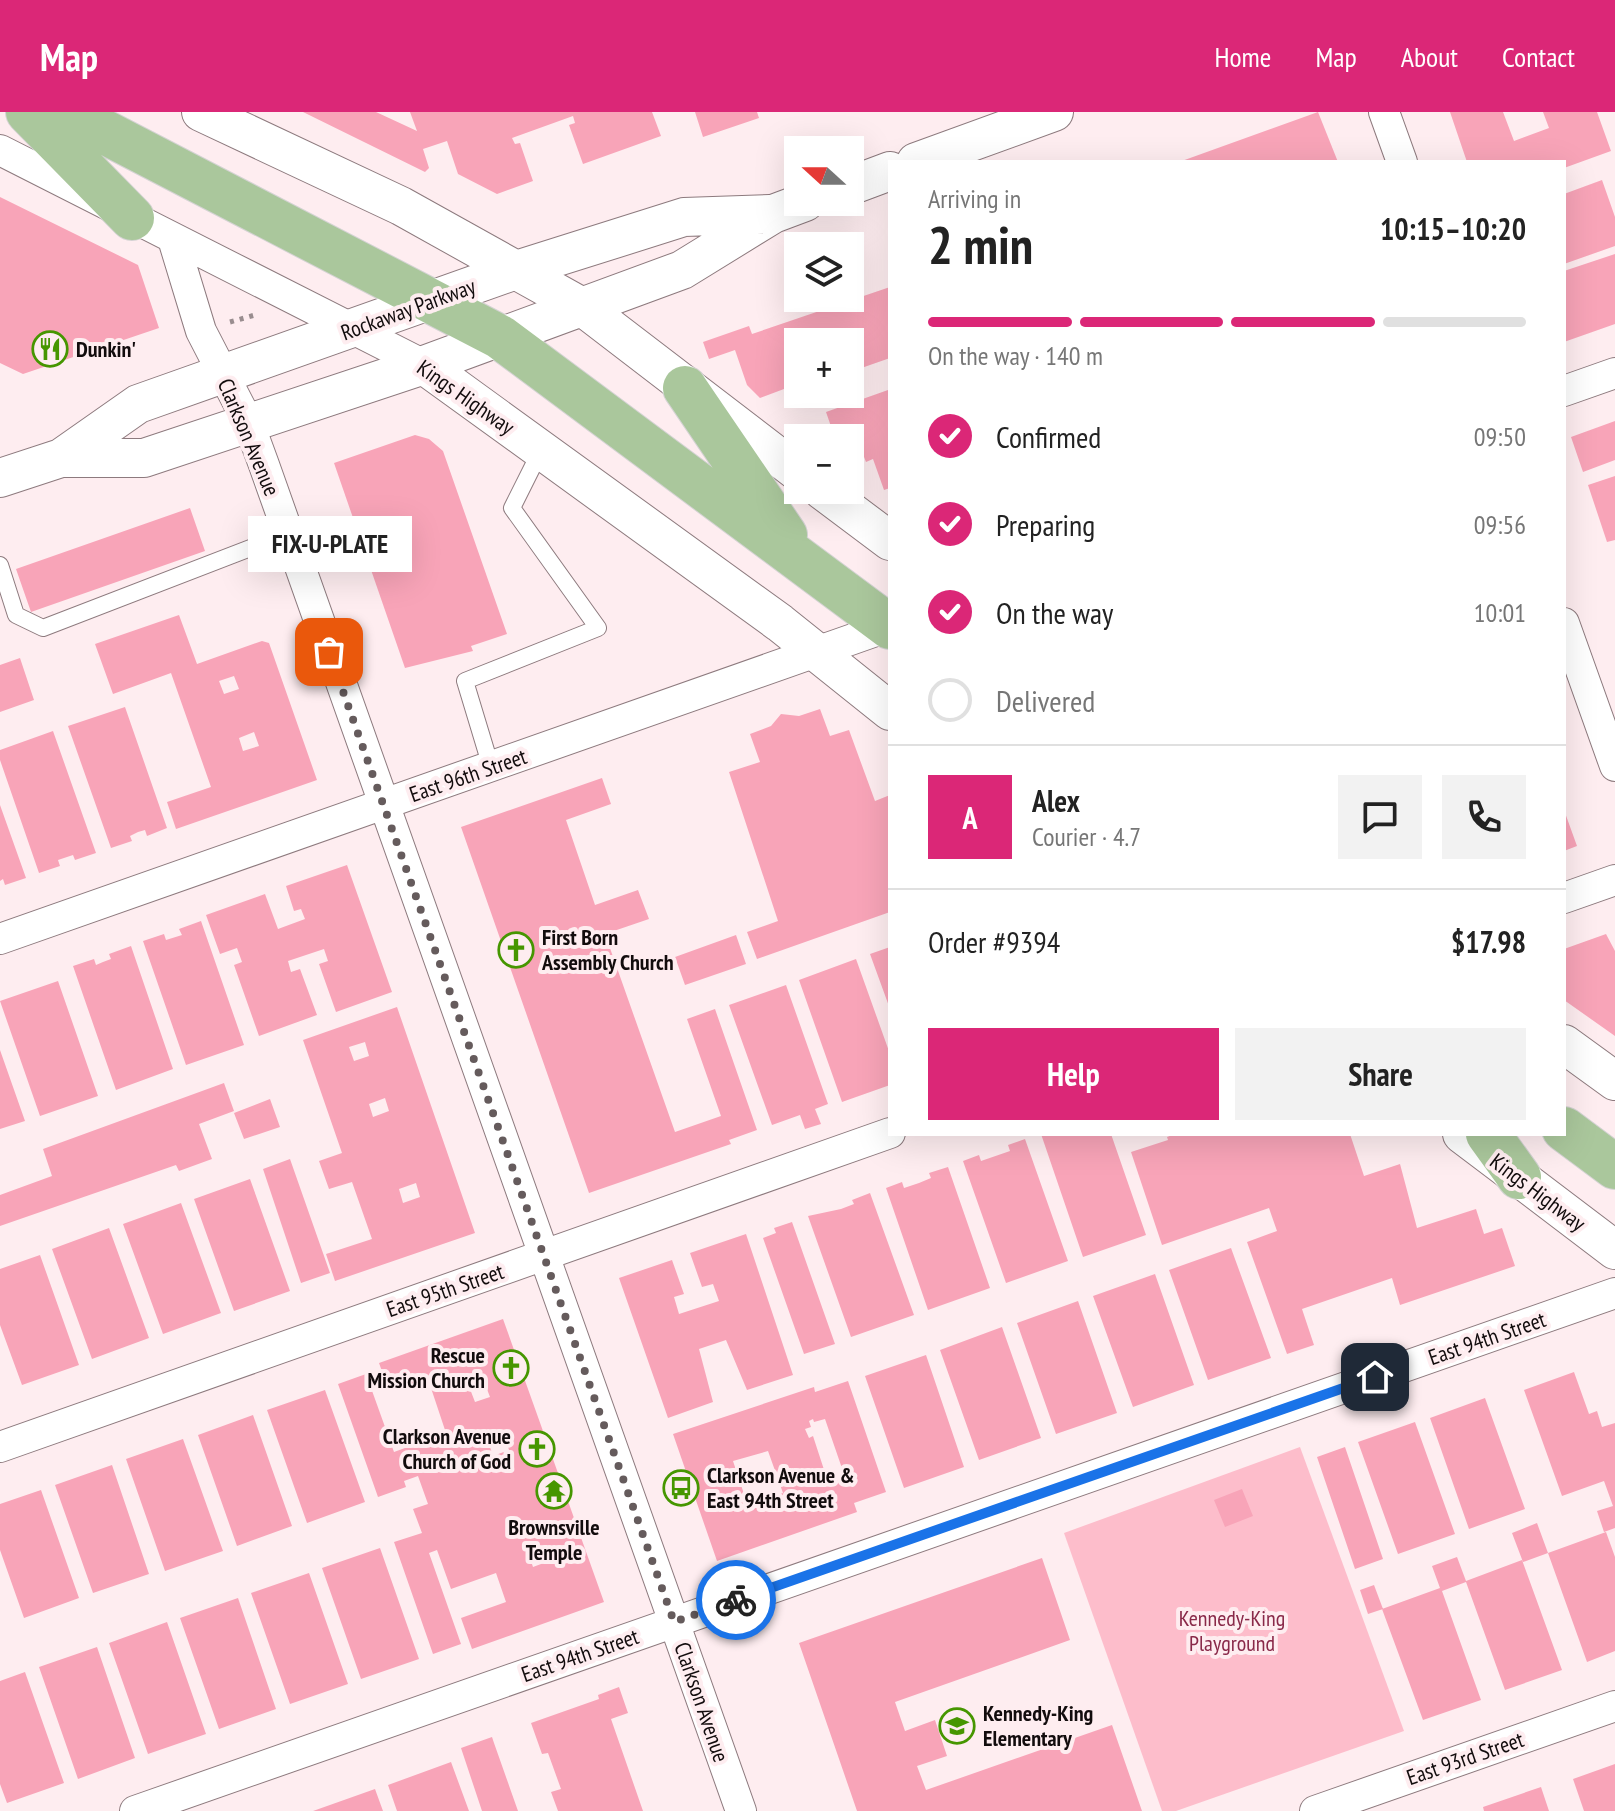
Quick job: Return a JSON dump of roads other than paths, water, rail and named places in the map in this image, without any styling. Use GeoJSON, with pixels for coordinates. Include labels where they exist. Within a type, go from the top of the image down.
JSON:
{"type":"FeatureCollection","features":[{"type":"Feature","properties":{"kind":"main road"},"geometry":{"type":"LineString","coordinates":[[28,112],[132,218]]}},
{"type":"Feature","properties":{"kind":"main road"},"geometry":{"type":"LineString","coordinates":[[66,112],[500,337],[888,626]]}},
{"type":"Feature","properties":{"kind":"main road"},"geometry":{"type":"LineString","coordinates":[[685,388],[804,563]]}},
{"type":"Feature","properties":{"kind":"main road"},"geometry":{"type":"LineString","coordinates":[[1566,1130],[1615,1167]]}},
{"type":"Feature","properties":{"kind":"main road"},"geometry":{"type":"LineString","coordinates":[[1489,1136],[1519,1177]]}},
{"type":"Feature","properties":{"kind":"street"},"geometry":{"type":"LineString","coordinates":[[201,112],[401,206],[584,308],[784,462]]}},
{"type":"Feature","properties":{"kind":"street"},"geometry":{"type":"LineString","coordinates":[[922,160],[1054,112]]}},
{"type":"Feature","properties":{"kind":"street"},"geometry":{"type":"LineString","coordinates":[[1384,112],[1401,160]]}},
{"type":"Feature","properties":{"kind":"street","name":"Kings Highway"},"geometry":{"type":"LineString","coordinates":[[0,150],[424,365],[888,709]]}},
{"type":"Feature","properties":{"kind":"street"},"geometry":{"type":"LineString","coordinates":[[864,181],[888,172]]}},
{"type":"Feature","properties":{"kind":"street","name":"Rockaway Parkway"},"geometry":{"type":"LineString","coordinates":[[0,478],[61,458],[138,404],[516,270],[684,217],[784,208]]}},
{"type":"Feature","properties":{"kind":"street","name":"Rockaway Parkway"},"geometry":{"type":"LineString","coordinates":[[61,458],[144,458],[424,365],[682,270],[784,211]]}},
{"type":"Feature","properties":{"kind":"street","name":"Clarkson Avenue"},"geometry":{"type":"LineString","coordinates":[[173,239],[201,331],[249,424],[741,1811]]}},
{"type":"Feature","properties":{"kind":"street"},"geometry":{"type":"LineString","coordinates":[[1566,390],[1615,373]]}},
{"type":"Feature","properties":{"kind":"street"},"geometry":{"type":"LineString","coordinates":[[841,504],[888,540]]}},
{"type":"Feature","properties":{"kind":"street","name":"East 96th Street"},"geometry":{"type":"LineString","coordinates":[[0,939],[888,628]]}},
{"type":"Feature","properties":{"kind":"street"},"geometry":{"type":"LineString","coordinates":[[1566,629],[1615,766]]}},
{"type":"Feature","properties":{"kind":"street"},"geometry":{"type":"LineString","coordinates":[[1566,897],[1615,880]]}},
{"type":"Feature","properties":{"kind":"street"},"geometry":{"type":"LineString","coordinates":[[1566,1045],[1615,1081]]}},
{"type":"Feature","properties":{"kind":"street","name":"East 95th Street"},"geometry":{"type":"LineString","coordinates":[[0,1447],[888,1134]]}},
{"type":"Feature","properties":{"kind":"street","name":"Kings Highway"},"geometry":{"type":"LineString","coordinates":[[1465,1136],[1615,1250]]}},
{"type":"Feature","properties":{"kind":"street","name":"East 94th Street"},"geometry":{"type":"LineString","coordinates":[[135,1811],[1615,1293]]}},
{"type":"Feature","properties":{"kind":"street","name":"East 93rd Street"},"geometry":{"type":"LineString","coordinates":[[1315,1811],[1615,1706]]}},
{"type":"Feature","properties":{"kind":"lane"},"geometry":{"type":"LineString","coordinates":[[491,767],[465,681],[598,628],[512,508],[541,450]]}},
{"type":"Feature","properties":{"kind":"lane"},"geometry":{"type":"LineString","coordinates":[[0,565],[16,615],[43,628],[287,534]]}},
{"type":"Feature","properties":{"kind":"place","name":"Dunkin'"},"geometry":{"type":"Point","coordinates":[50,349]}},
{"type":"Feature","properties":{"kind":"place","name":"FIX-U-PLATE"},"geometry":{"type":"Point","coordinates":[329,652]}},
{"type":"Feature","properties":{"kind":"place","name":"First Born Assembly Church"},"geometry":{"type":"Point","coordinates":[516,950]}},
{"type":"Feature","properties":{"kind":"place","name":"Rescue Mission Church"},"geometry":{"type":"Point","coordinates":[511,1368]}},
{"type":"Feature","properties":{"kind":"place","name":"Clarkson Avenue Church of God"},"geometry":{"type":"Point","coordinates":[537,1449]}},
{"type":"Feature","properties":{"kind":"place","name":"Clarkson Avenue & East 94th Street"},"geometry":{"type":"Point","coordinates":[681,1488]}},
{"type":"Feature","properties":{"kind":"place","name":"Brownsville Temple"},"geometry":{"type":"Point","coordinates":[554,1491]}},
{"type":"Feature","properties":{"kind":"place","name":"Kennedy-King Elementary"},"geometry":{"type":"Point","coordinates":[957,1726]}},
{"type":"Feature","properties":{"kind":"park label","name":"Kennedy-King Playground"},"geometry":{"type":"Point","coordinates":[1232,1630]}}]}
